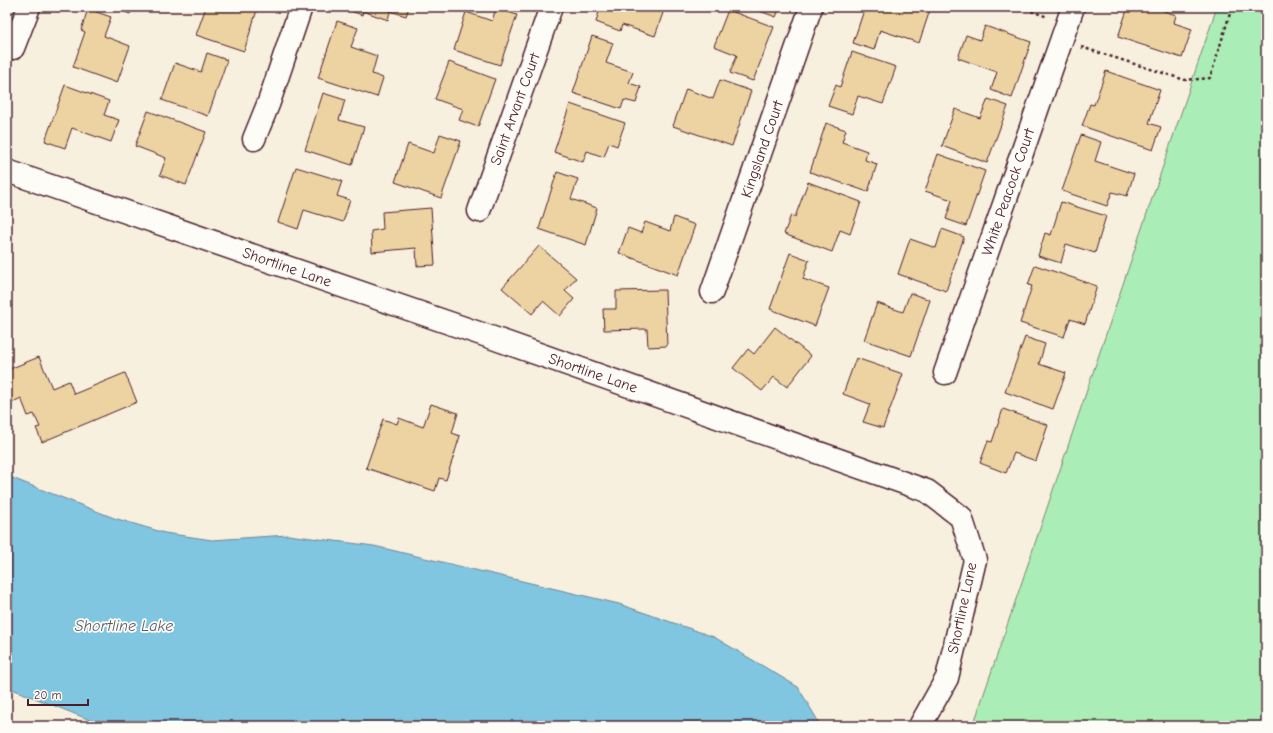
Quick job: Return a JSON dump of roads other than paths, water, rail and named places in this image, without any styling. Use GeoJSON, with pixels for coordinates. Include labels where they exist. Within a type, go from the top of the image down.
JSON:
{"type":"FeatureCollection","features":[{"type":"Feature","properties":{"kind":"street"},"geometry":{"type":"LineString","coordinates":[[13,48],[29,7]]}},
{"type":"Feature","properties":{"kind":"street"},"geometry":{"type":"LineString","coordinates":[[254,139],[269,102],[301,7]]}},
{"type":"Feature","properties":{"kind":"street","name":"Saint Arvant Court"},"geometry":{"type":"LineString","coordinates":[[479,211],[551,7]]}},
{"type":"Feature","properties":{"kind":"street","name":"Kingsland Court"},"geometry":{"type":"LineString","coordinates":[[712,292],[811,7]]}},
{"type":"Feature","properties":{"kind":"street","name":"White Peacock Court"},"geometry":{"type":"LineString","coordinates":[[945,373],[1067,18]]}},
{"type":"Feature","properties":{"kind":"street","name":"Shortline Lane"},"geometry":{"type":"LineString","coordinates":[[7,171],[487,336],[927,491],[961,517],[976,560],[947,678],[920,726]]}},
{"type":"Feature","properties":{"kind":"water","name":"Shortline Lake"},"geometry":{"type":"Polygon","coordinates":[[[7,476],[114,518],[165,533],[212,540],[288,535],[374,546],[619,604],[714,637],[798,687],[821,726],[718,726],[702,721],[680,723],[674,726],[105,726],[7,687],[7,476]]]}}]}
